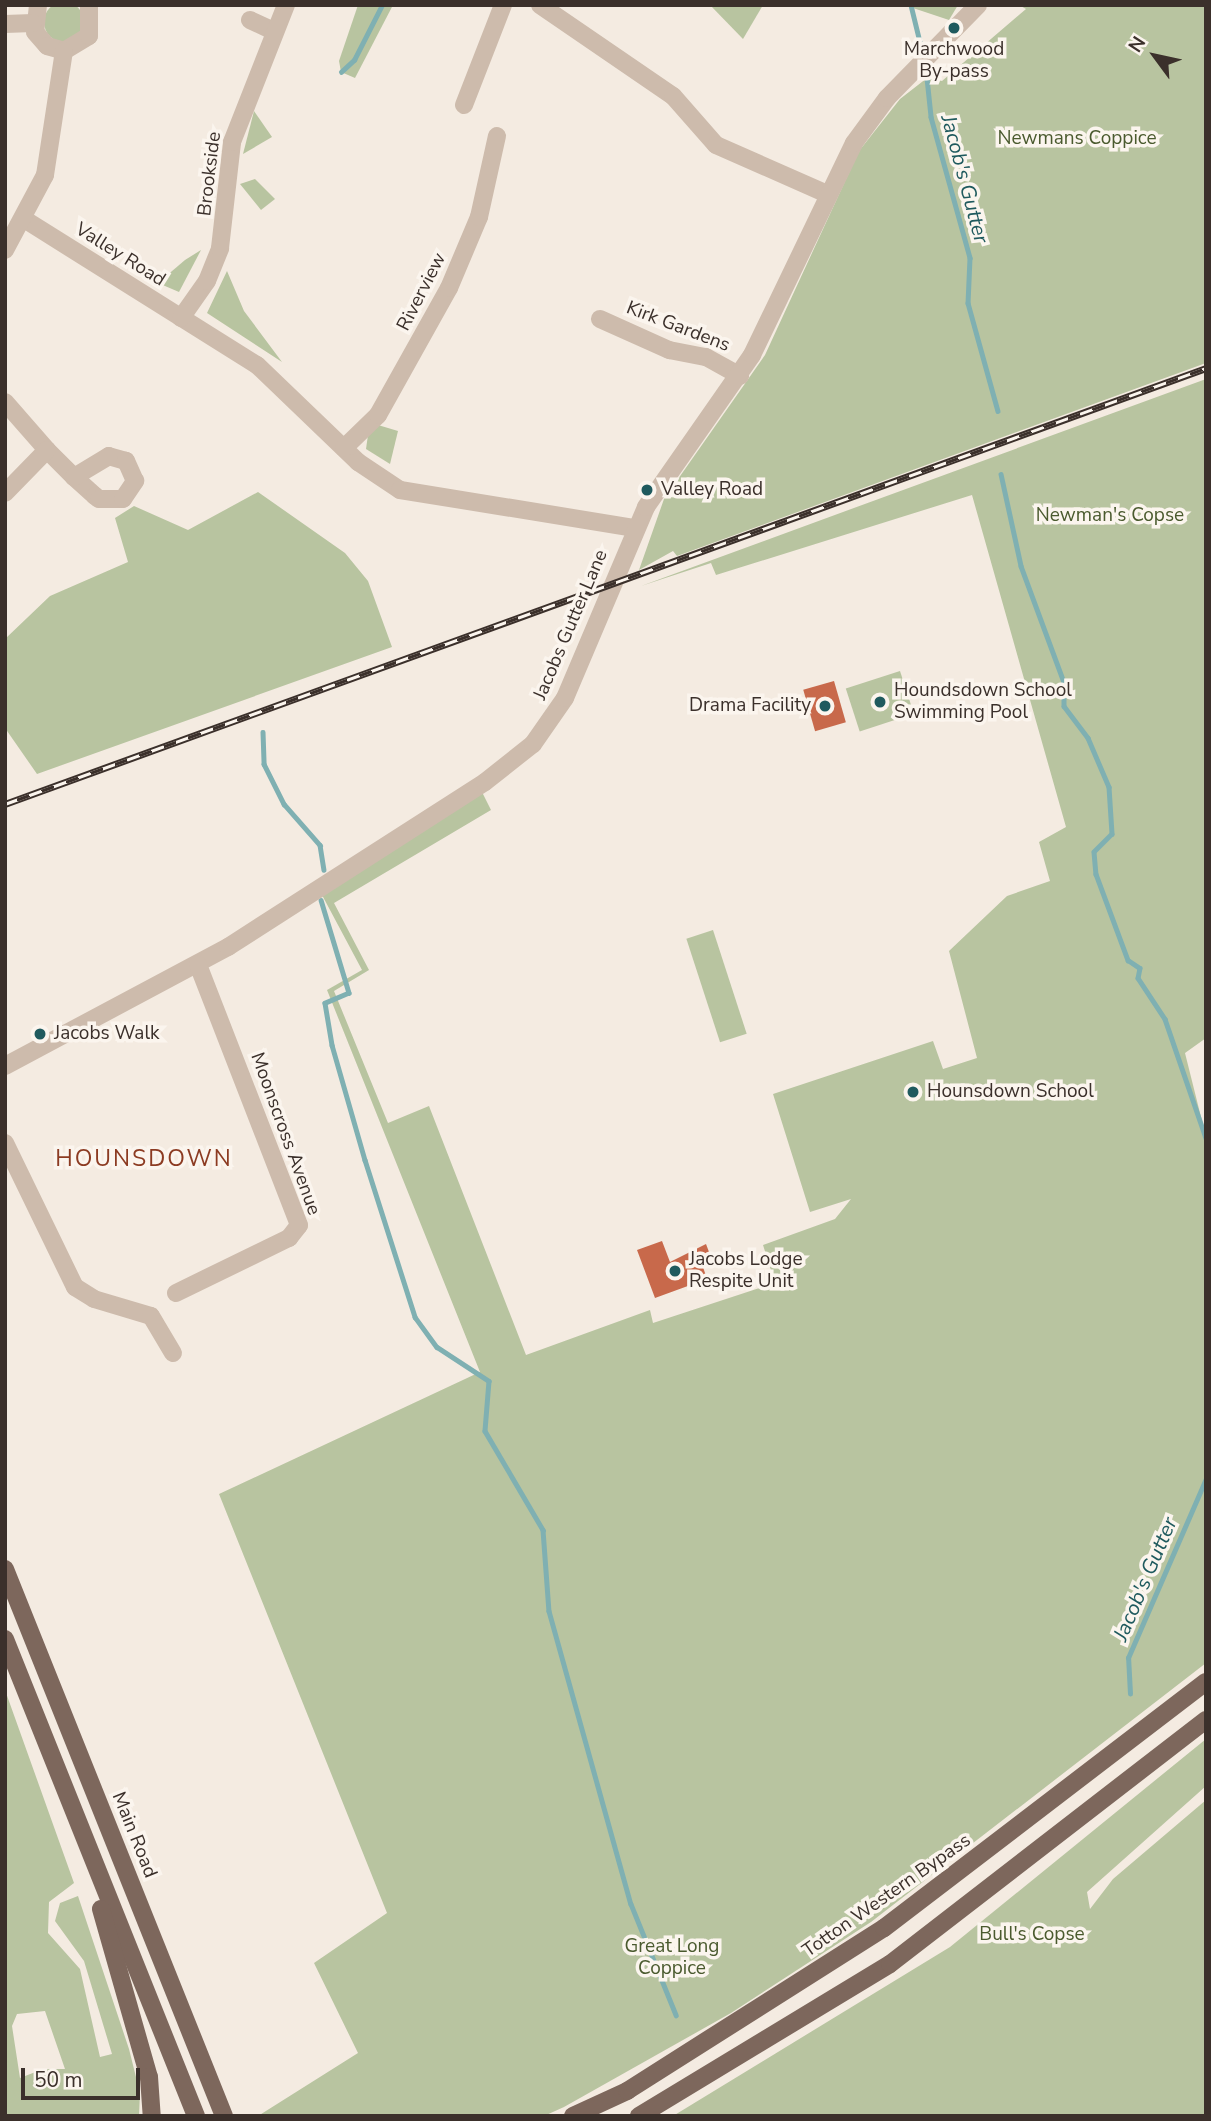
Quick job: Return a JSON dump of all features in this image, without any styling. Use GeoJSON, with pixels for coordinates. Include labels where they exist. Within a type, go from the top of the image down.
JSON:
{"type":"FeatureCollection","features":[{"type":"Feature","properties":{"kind":"main road","name":"Main Road"},"geometry":{"type":"LineString","coordinates":[[5,1569],[224,2116]]}},
{"type":"Feature","properties":{"kind":"main road"},"geometry":{"type":"LineString","coordinates":[[5,1639],[100,1883],[196,2116]]}},
{"type":"Feature","properties":{"kind":"main road","name":"Totton Western Bypass"},"geometry":{"type":"LineString","coordinates":[[573,2116],[627,2091],[884,1928],[1206,1682]]}},
{"type":"Feature","properties":{"kind":"main road"},"geometry":{"type":"LineString","coordinates":[[639,2116],[890,1964],[1206,1720]]}},
{"type":"Feature","properties":{"kind":"main road"},"geometry":{"type":"LineString","coordinates":[[100,1883],[100,1906],[149,2077],[152,2116]]}},
{"type":"Feature","properties":{"kind":"street"},"geometry":{"type":"LineString","coordinates":[[64,51],[89,36],[89,5]]}},
{"type":"Feature","properties":{"kind":"street","name":"Brookside"},"geometry":{"type":"LineString","coordinates":[[181,318],[207,281],[220,248],[232,142],[286,5]]}},
{"type":"Feature","properties":{"kind":"street"},"geometry":{"type":"LineString","coordinates":[[464,105],[503,5]]}},
{"type":"Feature","properties":{"kind":"street"},"geometry":{"type":"LineString","coordinates":[[540,5],[673,96],[716,145],[825,193]]}},
{"type":"Feature","properties":{"kind":"street","name":"Jacobs Gutter Lane"},"geometry":{"type":"LineString","coordinates":[[5,1066],[198,965],[527,751],[565,698],[635,528],[660,484],[740,376],[825,193],[887,98],[978,5]]}},
{"type":"Feature","properties":{"kind":"street"},"geometry":{"type":"LineString","coordinates":[[5,24],[35,14],[40,40],[64,51]]}},
{"type":"Feature","properties":{"kind":"street"},"geometry":{"type":"LineString","coordinates":[[250,20],[274,30]]}},
{"type":"Feature","properties":{"kind":"street"},"geometry":{"type":"LineString","coordinates":[[5,250],[24,219],[52,147],[64,51]]}},
{"type":"Feature","properties":{"kind":"street","name":"Riverview"},"geometry":{"type":"LineString","coordinates":[[344,448],[378,415],[449,288],[479,217],[497,136]]}},
{"type":"Feature","properties":{"kind":"street","name":"Valley Road"},"geometry":{"type":"LineString","coordinates":[[24,219],[276,379],[344,448],[383,481],[418,496],[635,528]]}},
{"type":"Feature","properties":{"kind":"street","name":"Kirk Gardens"},"geometry":{"type":"LineString","coordinates":[[600,318],[669,350],[706,357],[740,376]]}},
{"type":"Feature","properties":{"kind":"street"},"geometry":{"type":"LineString","coordinates":[[5,402],[74,477]]}},
{"type":"Feature","properties":{"kind":"street"},"geometry":{"type":"LineString","coordinates":[[5,493],[47,450]]}},
{"type":"Feature","properties":{"kind":"street","name":"Moonscross Avenue"},"geometry":{"type":"LineString","coordinates":[[176,1293],[289,1238],[299,1225],[198,965]]}},
{"type":"Feature","properties":{"kind":"street"},"geometry":{"type":"LineString","coordinates":[[5,1143],[75,1287],[94,1299],[150,1316],[173,1353]]}},
{"type":"Feature","properties":{"kind":"green space"},"geometry":{"type":"Polygon","coordinates":[[[64,2],[78,8],[84,22],[78,36],[64,42],[50,36],[44,22],[50,8],[64,2]]]}},
{"type":"Feature","properties":{"kind":"green space"},"geometry":{"type":"Polygon","coordinates":[[[358,5],[393,5],[355,78],[341,72],[339,61],[358,5]]]}},
{"type":"Feature","properties":{"kind":"green space"},"geometry":{"type":"Polygon","coordinates":[[[710,5],[763,5],[743,39],[710,5]]]}},
{"type":"Feature","properties":{"kind":"green space"},"geometry":{"type":"Polygon","coordinates":[[[904,5],[958,5],[949,20],[904,5]]]}},
{"type":"Feature","properties":{"kind":"green space","name":"Newmans Coppice"},"geometry":{"type":"Polygon","coordinates":[[[1019,5],[1206,5],[1206,363],[677,556],[673,551],[639,570],[664,499],[765,355],[859,151],[900,99],[927,78],[942,81],[1026,9],[1019,5]]]}},
{"type":"Feature","properties":{"kind":"green space"},"geometry":{"type":"Polygon","coordinates":[[[254,111],[272,137],[243,154],[254,111]]]}},
{"type":"Feature","properties":{"kind":"green space"},"geometry":{"type":"Polygon","coordinates":[[[255,179],[275,199],[261,210],[240,184],[255,179]]]}},
{"type":"Feature","properties":{"kind":"green space"},"geometry":{"type":"Polygon","coordinates":[[[201,250],[179,292],[158,283],[185,260],[201,250]]]}},
{"type":"Feature","properties":{"kind":"green space"},"geometry":{"type":"Polygon","coordinates":[[[227,271],[244,311],[282,362],[207,313],[227,271]]]}},
{"type":"Feature","properties":{"kind":"green space"},"geometry":{"type":"Polygon","coordinates":[[[1206,379],[1206,1038],[1185,1053],[1206,1137],[1206,1663],[871,1922],[731,2013],[564,2107],[544,2116],[258,2116],[358,2053],[314,1963],[387,1913],[219,1494],[480,1372],[327,990],[362,970],[322,895],[482,792],[491,810],[334,903],[369,970],[334,991],[388,1123],[429,1106],[526,1355],[650,1310],[653,1323],[775,1283],[763,1245],[835,1219],[851,1199],[810,1212],[773,1094],[933,1041],[943,1069],[977,1058],[949,951],[1007,896],[1050,881],[1039,842],[1066,827],[972,495],[716,575],[711,563],[641,586],[1206,379]]]}},
{"type":"Feature","properties":{"kind":"green space"},"geometry":{"type":"Polygon","coordinates":[[[378,425],[398,431],[390,464],[366,449],[368,435],[378,425]]]}},
{"type":"Feature","properties":{"kind":"green space"},"geometry":{"type":"Polygon","coordinates":[[[258,492],[345,553],[368,581],[392,647],[37,774],[5,728],[5,639],[50,596],[128,562],[115,518],[134,506],[188,530],[258,492]]]}},
{"type":"Feature","properties":{"kind":"green space","name":"Houndsdown School Swimming Pool"},"geometry":{"type":"Polygon","coordinates":[[[900,671],[914,714],[860,731],[846,689],[900,671]]]}},
{"type":"Feature","properties":{"kind":"green space"},"geometry":{"type":"Polygon","coordinates":[[[713,930],[747,1034],[720,1042],[686,939],[713,930]]]}},
{"type":"Feature","properties":{"kind":"green space"},"geometry":{"type":"Polygon","coordinates":[[[5,1690],[74,1883],[49,1902],[48,1933],[80,1969],[100,2057],[112,2054],[84,1961],[55,1921],[60,1903],[78,1896],[129,2049],[140,2093],[139,2116],[5,2116],[5,1690]],[[45,2011],[17,2014],[12,2026],[20,2078],[43,2069],[65,2069],[45,2011]]]}},
{"type":"Feature","properties":{"kind":"green space","name":"Bull's Copse"},"geometry":{"type":"Polygon","coordinates":[[[1206,1739],[1206,1786],[1087,1892],[1090,1909],[1113,1879],[1206,1800],[1206,2116],[673,2116],[950,1947],[1206,1739]]]}},
{"type":"Feature","properties":{"kind":"building","name":"Drama Facility"},"geometry":{"type":"Polygon","coordinates":[[[834,681],[846,722],[815,731],[803,690],[834,681]]]}},
{"type":"Feature","properties":{"kind":"building","name":"Jacobs Lodge Respite Unit"},"geometry":{"type":"Polygon","coordinates":[[[662,1241],[670,1262],[706,1244],[712,1260],[702,1264],[707,1279],[655,1298],[637,1250],[662,1241]]]}},
{"type":"Feature","properties":{"kind":"waterway"},"geometry":{"type":"LineString","coordinates":[[341,72],[354,60],[382,5]]}},
{"type":"Feature","properties":{"kind":"waterway","name":"Jacob's Gutter"},"geometry":{"type":"LineString","coordinates":[[911,5],[922,50]]}},
{"type":"Feature","properties":{"kind":"waterway","name":"Jacob's Gutter"},"geometry":{"type":"LineString","coordinates":[[927,78],[931,117],[970,258],[968,303],[998,411]]}},
{"type":"Feature","properties":{"kind":"waterway","name":"Jacob's Gutter"},"geometry":{"type":"LineString","coordinates":[[1001,474],[1021,566],[1064,682],[1064,706],[1088,738],[1109,787],[1112,834],[1094,852],[1096,874],[1128,960],[1140,968],[1138,978],[1165,1019],[1206,1138]]}},
{"type":"Feature","properties":{"kind":"waterway"},"geometry":{"type":"LineString","coordinates":[[263,732],[264,764],[284,804],[320,845],[324,870]]}},
{"type":"Feature","properties":{"kind":"waterway"},"geometry":{"type":"LineString","coordinates":[[321,900],[349,993],[325,1003],[332,1045],[365,1160],[415,1317],[437,1347],[489,1381],[485,1431],[543,1530],[549,1611],[631,1904],[676,2015]]}},
{"type":"Feature","properties":{"kind":"waterway","name":"Jacob's Gutter"},"geometry":{"type":"LineString","coordinates":[[1130,1694],[1128,1658],[1206,1479]]}},
{"type":"Feature","properties":{"kind":"railway"},"geometry":{"type":"LineString","coordinates":[[5,804],[1206,368]]}},
{"type":"Feature","properties":{"kind":"place","name":"Marchwood By-pass"},"geometry":{"type":"Point","coordinates":[954,28]}},
{"type":"Feature","properties":{"kind":"place","name":"Valley Road"},"geometry":{"type":"Point","coordinates":[647,490]}},
{"type":"Feature","properties":{"kind":"place","name":"Houndsdown School Swimming Pool"},"geometry":{"type":"Point","coordinates":[880,702]}},
{"type":"Feature","properties":{"kind":"place","name":"Drama Facility"},"geometry":{"type":"Point","coordinates":[825,706]}},
{"type":"Feature","properties":{"kind":"place","name":"Jacobs Walk"},"geometry":{"type":"Point","coordinates":[40,1034]}},
{"type":"Feature","properties":{"kind":"place","name":"Hounsdown School"},"geometry":{"type":"Point","coordinates":[913,1092]}},
{"type":"Feature","properties":{"kind":"place","name":"Jacobs Lodge Respite Unit"},"geometry":{"type":"Point","coordinates":[675,1271]}},
{"type":"Feature","properties":{"kind":"district","name":"HOUNSDOWN"},"geometry":{"type":"Point","coordinates":[144,1159]}},
{"type":"Feature","properties":{"kind":"park label","name":"Newman's Copse"},"geometry":{"type":"Point","coordinates":[1110,516]}},
{"type":"Feature","properties":{"kind":"park label","name":"Great Long Coppice"},"geometry":{"type":"Point","coordinates":[672,1958]}}]}
